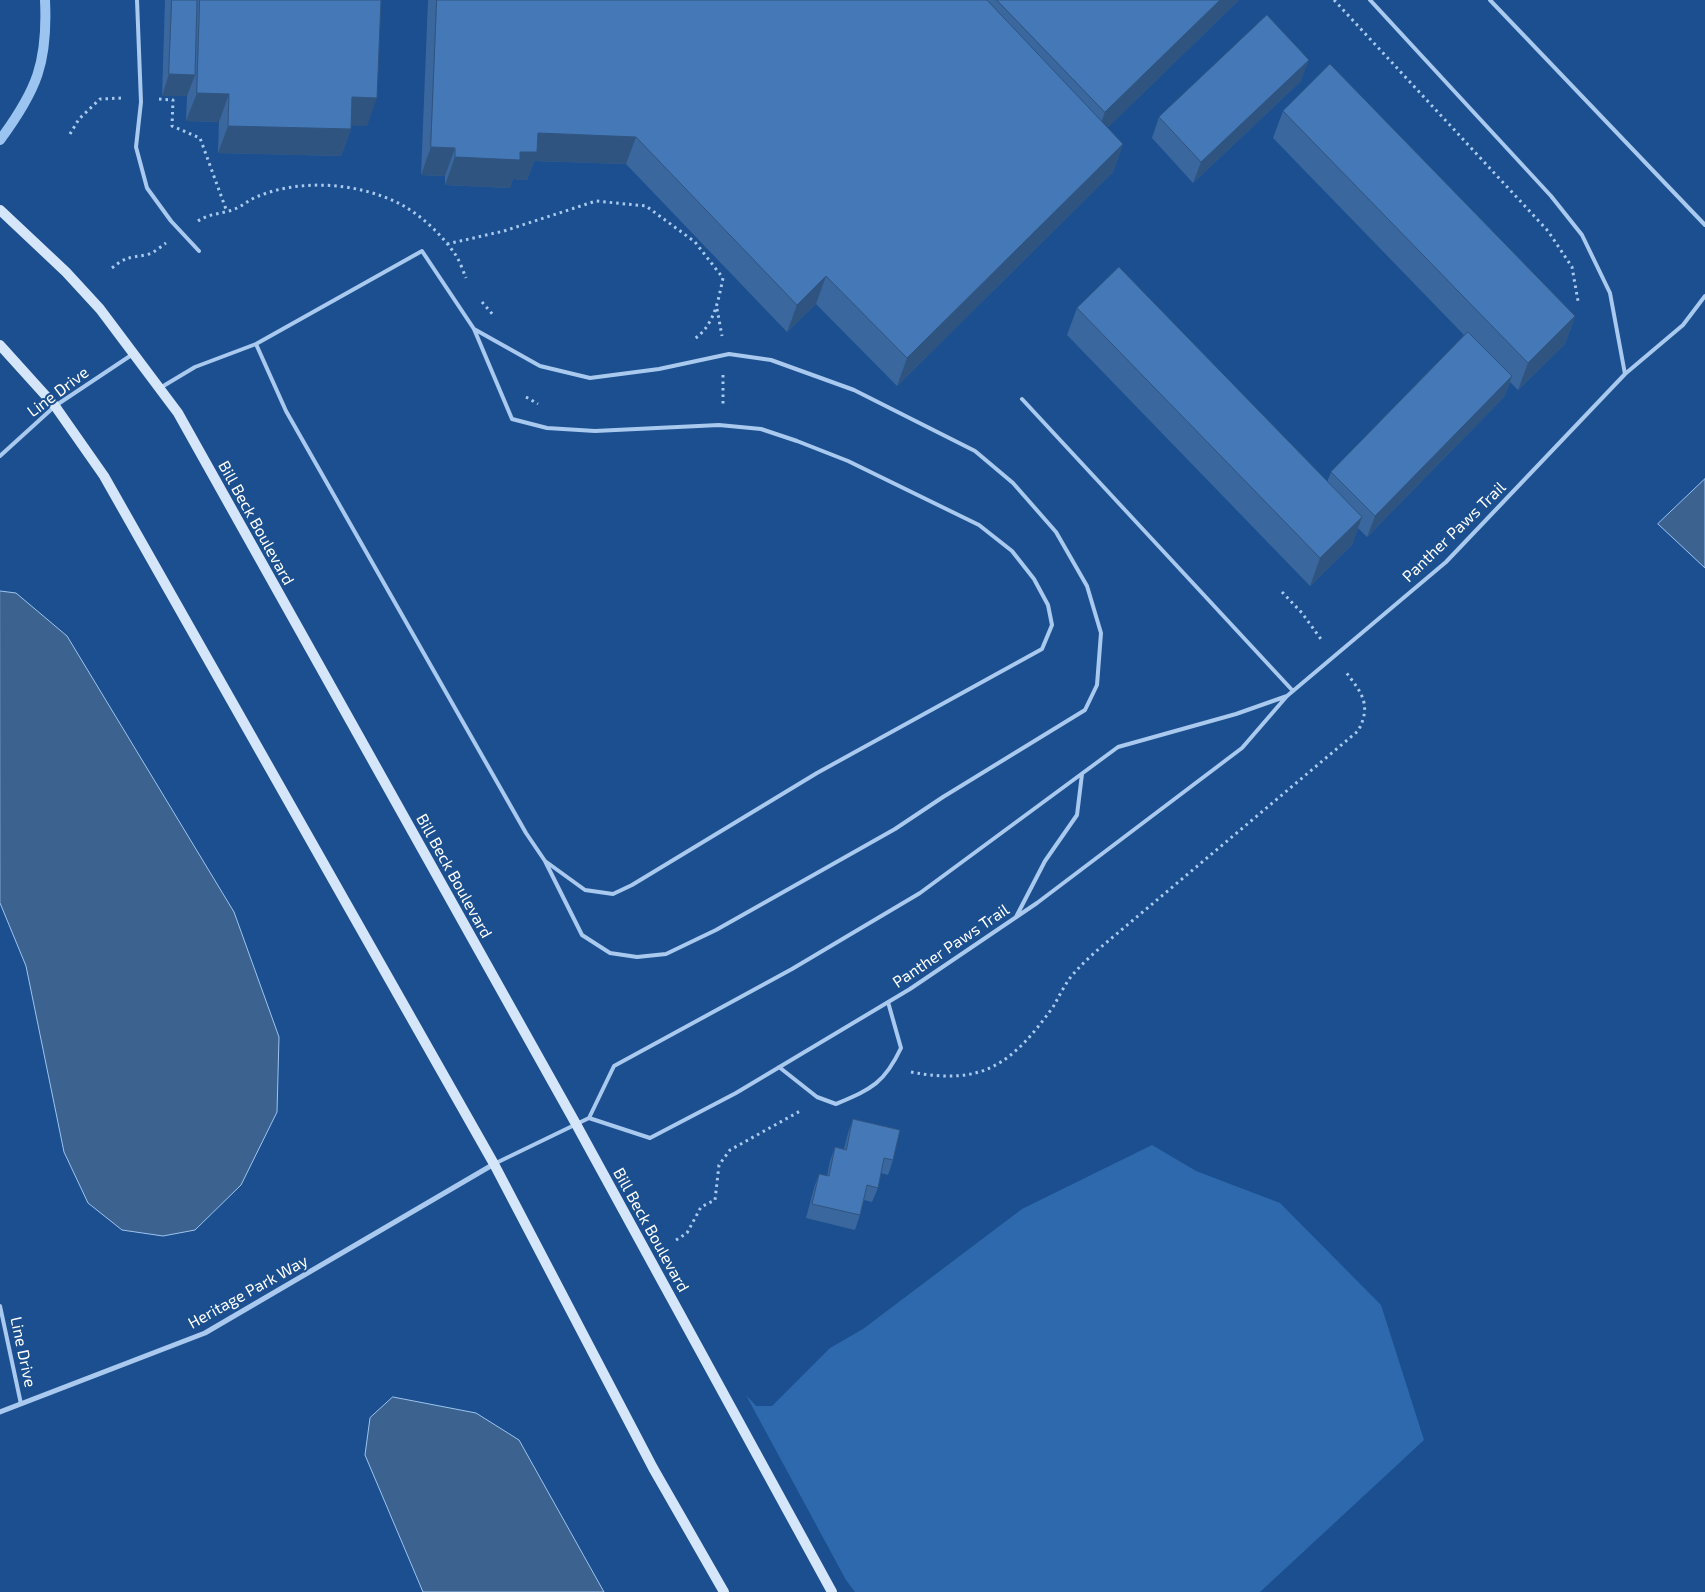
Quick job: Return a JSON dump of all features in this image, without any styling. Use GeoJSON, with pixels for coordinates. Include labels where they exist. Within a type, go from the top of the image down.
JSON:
{"type":"FeatureCollection","features":[{"type":"Feature","properties":{"kind":"street","name":"Bill Beck Boulevard"},"geometry":{"type":"LineString","coordinates":[[0,210],[66,272],[100,309],[135,353],[183,422],[576,1124],[832,1592]]}},
{"type":"Feature","properties":{"kind":"street"},"geometry":{"type":"LineString","coordinates":[[0,346],[55,406],[104,476],[494,1164],[653,1468],[724,1592]]}},
{"type":"Feature","properties":{"kind":"street","name":"Heritage Park Way"},"geometry":{"type":"LineString","coordinates":[[0,1412],[205,1334],[494,1164]]}},
{"type":"Feature","properties":{"kind":"lane"},"geometry":{"type":"LineString","coordinates":[[137,0],[140,99],[136,147],[147,188],[181,232],[199,251]]}},
{"type":"Feature","properties":{"kind":"lane"},"geometry":{"type":"LineString","coordinates":[[1370,0],[1552,196],[1582,234],[1610,293],[1625,374]]}},
{"type":"Feature","properties":{"kind":"lane"},"geometry":{"type":"LineString","coordinates":[[1490,0],[1705,225]]}},
{"type":"Feature","properties":{"kind":"lane"},"geometry":{"type":"LineString","coordinates":[[160,388],[195,367],[256,344],[422,251],[474,329],[512,419],[547,428],[595,431],[728,426],[761,429],[848,461],[979,525],[1012,551],[1034,579],[1048,605],[1052,626],[1042,649],[817,773],[613,894],[585,890],[545,861]]}},
{"type":"Feature","properties":{"kind":"lane","name":"Panther Paws Trail"},"geometry":{"type":"LineString","coordinates":[[1288,696],[1236,714],[1118,747],[920,892],[792,969],[614,1066],[589,1118],[650,1138],[736,1093],[888,1002],[1015,918],[1242,748],[1293,691],[1446,562],[1625,374],[1683,325],[1705,296]]}},
{"type":"Feature","properties":{"kind":"lane"},"geometry":{"type":"LineString","coordinates":[[256,344],[293,424],[526,833],[545,861],[582,935],[610,953],[637,957],[666,954],[716,930],[895,829],[943,797],[1085,710],[1097,685],[1102,633],[1087,586],[1056,532],[1013,483],[975,451],[854,390],[772,360],[729,354],[659,369],[590,378],[540,366],[474,329]]}},
{"type":"Feature","properties":{"kind":"lane","name":"Line Drive"},"geometry":{"type":"LineString","coordinates":[[0,456],[55,406],[135,353]]}},
{"type":"Feature","properties":{"kind":"lane"},"geometry":{"type":"LineString","coordinates":[[1022,399],[1293,691]]}},
{"type":"Feature","properties":{"kind":"lane"},"geometry":{"type":"LineString","coordinates":[[1015,918],[1045,861],[1077,815],[1082,774]]}},
{"type":"Feature","properties":{"kind":"lane"},"geometry":{"type":"LineString","coordinates":[[779,1067],[817,1097],[836,1104],[870,1090],[893,1065],[901,1048],[888,1002]]}},
{"type":"Feature","properties":{"kind":"lane"},"geometry":{"type":"LineString","coordinates":[[494,1164],[589,1118]]}},
{"type":"Feature","properties":{"kind":"lane","name":"Line Drive"},"geometry":{"type":"LineString","coordinates":[[0,1306],[21,1404]]}},
{"type":"Feature","properties":{"kind":"path"},"geometry":{"type":"LineString","coordinates":[[1334,0],[1548,231],[1572,267],[1578,301]]}},
{"type":"Feature","properties":{"kind":"path"},"geometry":{"type":"LineString","coordinates":[[158,99],[159,90]]}},
{"type":"Feature","properties":{"kind":"path"},"geometry":{"type":"LineString","coordinates":[[70,134],[79,119],[100,99],[173,100],[172,126],[200,138],[227,212]]}},
{"type":"Feature","properties":{"kind":"path"},"geometry":{"type":"LineString","coordinates":[[112,268],[122,260],[135,255],[152,253],[203,217],[227,212],[254,198],[292,188],[334,186],[365,190],[402,205],[430,225],[456,255],[470,287]]}},
{"type":"Feature","properties":{"kind":"path"},"geometry":{"type":"LineString","coordinates":[[447,244],[504,231],[596,201],[646,206],[695,242],[723,278],[717,309],[702,334],[689,343]]}},
{"type":"Feature","properties":{"kind":"path"},"geometry":{"type":"LineString","coordinates":[[480,300],[498,319]]}},
{"type":"Feature","properties":{"kind":"path"},"geometry":{"type":"LineString","coordinates":[[893,1065],[904,1071],[949,1077],[978,1072],[999,1064],[1027,1042],[1074,972],[1358,731],[1365,718],[1366,705],[1351,679],[1302,613],[1282,592]]}},
{"type":"Feature","properties":{"kind":"path"},"geometry":{"type":"LineString","coordinates":[[676,1240],[687,1233],[701,1207],[715,1200],[719,1165],[730,1150],[808,1107],[817,1097]]}},
{"type":"Feature","properties":{"kind":"shaded area"},"geometry":{"type":"Polygon","coordinates":[[[1705,479],[1705,568],[1658,524],[1705,479]]]}},
{"type":"Feature","properties":{"kind":"shaded area"},"geometry":{"type":"Polygon","coordinates":[[[0,591],[16,593],[67,636],[234,912],[279,1037],[277,1112],[241,1185],[195,1230],[163,1236],[122,1230],[88,1203],[64,1152],[26,966],[0,903],[0,591]]]}},
{"type":"Feature","properties":{"kind":"shaded area"},"geometry":{"type":"Polygon","coordinates":[[[1152,1145],[1196,1171],[1280,1203],[1381,1305],[1424,1440],[1260,1592],[855,1592],[846,1580],[746,1395],[756,1406],[772,1406],[830,1348],[863,1329],[1022,1209],[1152,1145]]]}},
{"type":"Feature","properties":{"kind":"shaded area"},"geometry":{"type":"Polygon","coordinates":[[[393,1397],[476,1413],[519,1440],[604,1592],[423,1592],[365,1455],[370,1418],[393,1397]]]}},
{"type":"Feature","properties":{"kind":"building"},"geometry":{"type":"Polygon","coordinates":[[[172,0],[197,0],[195,75],[169,74],[172,0]]]}},
{"type":"Feature","properties":{"kind":"building"},"geometry":{"type":"Polygon","coordinates":[[[200,0],[381,0],[377,98],[352,97],[351,129],[228,126],[229,94],[197,93],[200,0]]]}},
{"type":"Feature","properties":{"kind":"building"},"geometry":{"type":"Polygon","coordinates":[[[437,0],[987,0],[1123,144],[907,358],[826,276],[797,305],[636,137],[538,133],[537,152],[520,152],[520,160],[455,157],[455,148],[431,147],[437,0]]]}},
{"type":"Feature","properties":{"kind":"building"},"geometry":{"type":"Polygon","coordinates":[[[997,0],[1220,0],[1105,112],[997,0]]]}},
{"type":"Feature","properties":{"kind":"building"},"geometry":{"type":"Polygon","coordinates":[[[1267,15],[1309,60],[1201,162],[1159,117],[1267,15]]]}},
{"type":"Feature","properties":{"kind":"building"},"geometry":{"type":"Polygon","coordinates":[[[1330,64],[1575,316],[1528,363],[1283,111],[1330,64]]]}},
{"type":"Feature","properties":{"kind":"building"},"geometry":{"type":"Polygon","coordinates":[[[1119,267],[1362,517],[1320,558],[1077,308],[1119,267]]]}},
{"type":"Feature","properties":{"kind":"building"},"geometry":{"type":"Polygon","coordinates":[[[1468,332],[1512,376],[1375,516],[1331,472],[1468,332]]]}},
{"type":"Feature","properties":{"kind":"building"},"geometry":{"type":"Polygon","coordinates":[[[853,1119],[900,1130],[893,1160],[884,1158],[878,1188],[867,1185],[860,1215],[812,1204],[819,1174],[829,1176],[835,1147],[846,1150],[853,1119]]]}},
{"type":"Feature","properties":{"kind":"waterway"},"geometry":{"type":"LineString","coordinates":[[0,140],[23,106],[38,74],[44,41],[45,0]]}}]}
